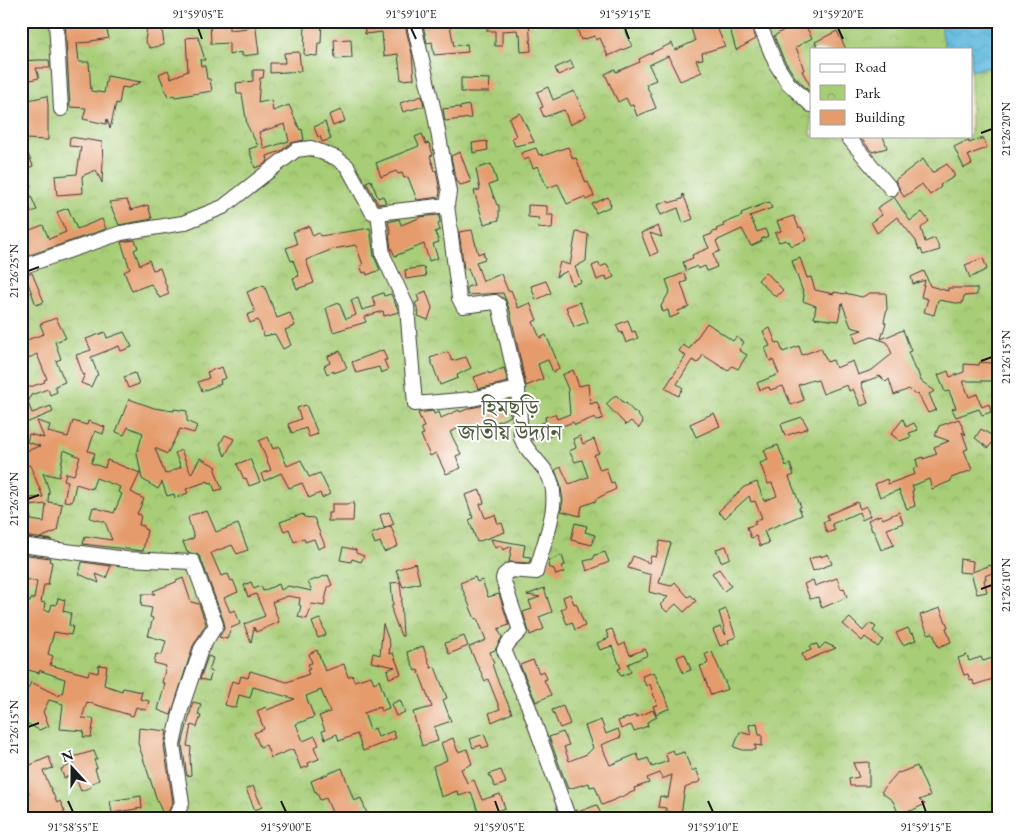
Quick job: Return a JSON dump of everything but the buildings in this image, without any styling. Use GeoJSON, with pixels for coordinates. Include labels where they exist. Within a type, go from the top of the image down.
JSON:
{"type":"FeatureCollection","features":[{"type":"Feature","properties":{"kind":"street"},"geometry":{"type":"LineString","coordinates":[[56,21],[61,108]]}},
{"type":"Feature","properties":{"kind":"street"},"geometry":{"type":"LineString","coordinates":[[413,21],[435,115],[446,173],[449,192],[447,205],[459,298],[463,306],[495,302],[499,305],[518,389],[521,438],[550,479],[554,509],[536,572],[510,570],[502,579],[520,631],[504,650],[528,705],[569,819]]}},
{"type":"Feature","properties":{"kind":"street"},"geometry":{"type":"LineString","coordinates":[[758,21],[776,64],[788,83],[810,104]]}},
{"type":"Feature","properties":{"kind":"street"},"geometry":{"type":"LineString","coordinates":[[848,138],[891,189]]}},
{"type":"Feature","properties":{"kind":"street"},"geometry":{"type":"LineString","coordinates":[[21,267],[121,233],[183,223],[215,210],[223,206],[296,150],[311,148],[336,158],[347,166],[372,212],[378,213],[447,205]]}},
{"type":"Feature","properties":{"kind":"street"},"geometry":{"type":"LineString","coordinates":[[378,213],[383,255],[407,307],[415,404],[472,399],[518,389]]}},
{"type":"Feature","properties":{"kind":"street"},"geometry":{"type":"LineString","coordinates":[[21,546],[126,559],[193,562],[216,625],[201,650],[182,709],[173,745],[182,803],[174,819]]}},
{"type":"Feature","properties":{"kind":"green space","name":"হিমছড়ি জাতীয় উদ্যান"},"geometry":{"type":"Polygon","coordinates":[[[21,21],[999,21],[999,819],[21,819],[21,21]]]}},
{"type":"Feature","properties":{"kind":"water"},"geometry":{"type":"Polygon","coordinates":[[[939,21],[999,21],[999,67],[972,71],[972,48],[946,48],[939,21]]]}}]}
